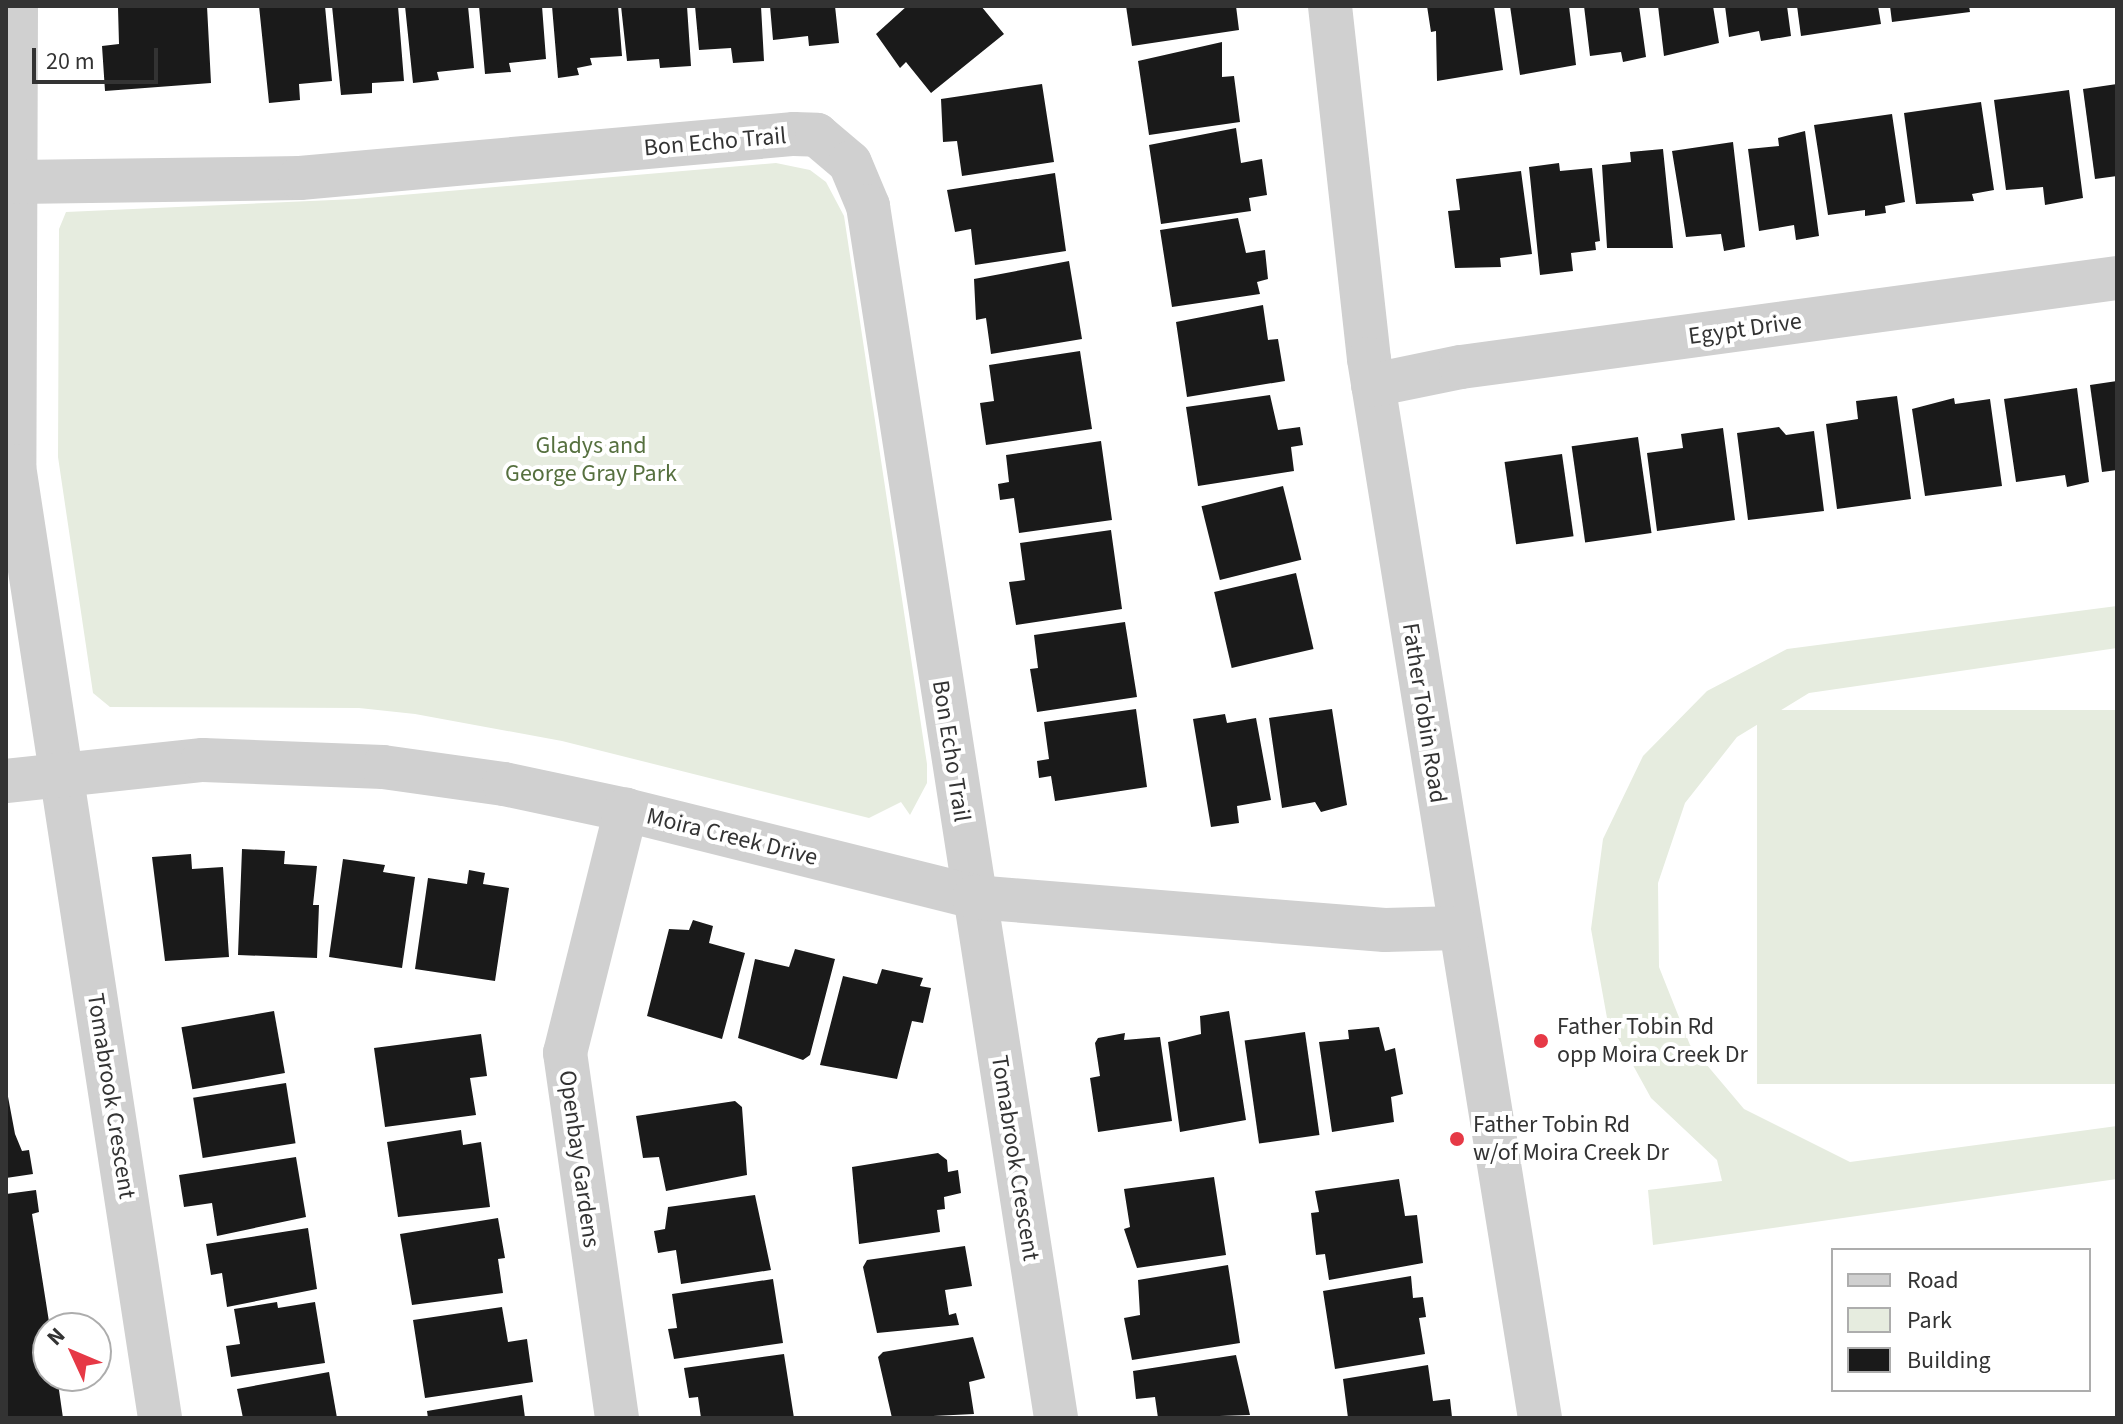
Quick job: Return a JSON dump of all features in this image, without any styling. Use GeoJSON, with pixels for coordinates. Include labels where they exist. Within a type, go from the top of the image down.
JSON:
{"type":"FeatureCollection","features":[{"type":"Feature","properties":{"kind":"street","name":"Tomabrook Crescent"},"geometry":{"type":"LineString","coordinates":[[16,6],[14,466],[160,1418]]}},
{"type":"Feature","properties":{"kind":"street","name":"Father Tobin Road"},"geometry":{"type":"LineString","coordinates":[[1330,6],[1373,385],[1458,928],[1540,1418]]}},
{"type":"Feature","properties":{"kind":"street","name":"Bon Echo Trail"},"geometry":{"type":"LineString","coordinates":[[16,182],[300,178],[794,134],[817,135],[834,147],[862,183],[868,206],[974,897]]}},
{"type":"Feature","properties":{"kind":"street","name":"Egypt Drive"},"geometry":{"type":"LineString","coordinates":[[1373,385],[1461,367],[2117,278]]}},
{"type":"Feature","properties":{"kind":"street","name":"Moira Creek Drive"},"geometry":{"type":"LineString","coordinates":[[6,781],[191,760],[345,764],[474,779],[626,810],[974,897],[1385,930],[1458,928]]}},
{"type":"Feature","properties":{"kind":"street","name":"Openbay Gardens"},"geometry":{"type":"LineString","coordinates":[[617,1418],[565,1053],[626,810]]}},
{"type":"Feature","properties":{"kind":"street","name":"Tomabrook Crescent"},"geometry":{"type":"LineString","coordinates":[[974,897],[1056,1418]]}},
{"type":"Feature","properties":{"kind":"green space","name":"Gladys and George Gray Park"},"geometry":{"type":"Polygon","coordinates":[[[776,163],[810,170],[826,182],[844,216],[927,764],[927,783],[910,815],[901,802],[869,818],[562,741],[415,714],[359,708],[110,707],[93,693],[58,457],[59,229],[66,212],[355,199],[776,163]]]}},
{"type":"Feature","properties":{"kind":"green space"},"geometry":{"type":"Polygon","coordinates":[[[2117,606],[2117,648],[1809,693],[1737,737],[1685,803],[1658,883],[1659,967],[1690,1045],[1744,1109],[1850,1162],[2117,1126],[2117,1179],[1653,1245],[1648,1190],[1722,1181],[1717,1160],[1651,1098],[1607,1018],[1591,929],[1603,839],[1643,756],[1707,691],[1787,649],[2117,606]]]}},
{"type":"Feature","properties":{"kind":"green space"},"geometry":{"type":"Polygon","coordinates":[[[1757,710],[2117,710],[2117,1084],[1757,1084],[1757,710]]]}},
{"type":"Feature","properties":{"kind":"building"},"geometry":{"type":"Polygon","coordinates":[[[207,6],[211,83],[105,91],[102,46],[119,44],[118,8],[207,6]]]}},
{"type":"Feature","properties":{"kind":"building"},"geometry":{"type":"Polygon","coordinates":[[[259,6],[325,6],[332,81],[299,84],[300,100],[269,103],[259,6]]]}},
{"type":"Feature","properties":{"kind":"building"},"geometry":{"type":"Polygon","coordinates":[[[332,6],[398,6],[404,81],[372,83],[372,93],[341,95],[332,6]]]}},
{"type":"Feature","properties":{"kind":"building"},"geometry":{"type":"Polygon","coordinates":[[[405,6],[468,6],[474,68],[437,72],[439,80],[413,83],[405,6]]]}},
{"type":"Feature","properties":{"kind":"building"},"geometry":{"type":"Polygon","coordinates":[[[479,6],[542,6],[546,59],[509,63],[511,72],[485,74],[479,6]]]}},
{"type":"Feature","properties":{"kind":"building"},"geometry":{"type":"Polygon","coordinates":[[[552,6],[618,6],[622,56],[590,58],[592,65],[577,68],[579,75],[558,78],[552,6]]]}},
{"type":"Feature","properties":{"kind":"building"},"geometry":{"type":"Polygon","coordinates":[[[621,6],[687,6],[691,66],[660,68],[659,59],[627,61],[621,6]]]}},
{"type":"Feature","properties":{"kind":"building"},"geometry":{"type":"Polygon","coordinates":[[[695,6],[761,6],[764,61],[733,63],[731,48],[699,50],[695,6]]]}},
{"type":"Feature","properties":{"kind":"building"},"geometry":{"type":"Polygon","coordinates":[[[770,6],[835,6],[839,43],[809,46],[808,36],[773,40],[770,6]]]}},
{"type":"Feature","properties":{"kind":"building"},"geometry":{"type":"Polygon","coordinates":[[[907,6],[981,6],[1004,34],[931,93],[906,62],[900,68],[876,34],[907,6]]]}},
{"type":"Feature","properties":{"kind":"building"},"geometry":{"type":"Polygon","coordinates":[[[1126,6],[1236,6],[1239,30],[1132,46],[1126,6]]]}},
{"type":"Feature","properties":{"kind":"building"},"geometry":{"type":"Polygon","coordinates":[[[1427,6],[1494,6],[1503,70],[1437,81],[1436,31],[1431,32],[1427,6]]]}},
{"type":"Feature","properties":{"kind":"building"},"geometry":{"type":"Polygon","coordinates":[[[1510,6],[1569,6],[1576,65],[1520,75],[1510,6]]]}},
{"type":"Feature","properties":{"kind":"building"},"geometry":{"type":"Polygon","coordinates":[[[1584,6],[1639,6],[1646,57],[1623,62],[1621,52],[1590,56],[1584,6]]]}},
{"type":"Feature","properties":{"kind":"building"},"geometry":{"type":"Polygon","coordinates":[[[1658,6],[1713,6],[1719,43],[1664,56],[1658,6]]]}},
{"type":"Feature","properties":{"kind":"building"},"geometry":{"type":"Polygon","coordinates":[[[1725,6],[1787,6],[1791,36],[1761,41],[1759,31],[1729,37],[1725,6]]]}},
{"type":"Feature","properties":{"kind":"building"},"geometry":{"type":"Polygon","coordinates":[[[1797,6],[1878,6],[1881,24],[1801,36],[1797,6]]]}},
{"type":"Feature","properties":{"kind":"building"},"geometry":{"type":"Polygon","coordinates":[[[1890,6],[1969,6],[1970,12],[1892,22],[1890,6]]]}},
{"type":"Feature","properties":{"kind":"building"},"geometry":{"type":"Polygon","coordinates":[[[1222,42],[1222,77],[1234,76],[1240,122],[1149,135],[1138,61],[1222,42]]]}},
{"type":"Feature","properties":{"kind":"building"},"geometry":{"type":"Polygon","coordinates":[[[1042,84],[1054,162],[962,176],[957,141],[943,142],[941,99],[1042,84]]]}},
{"type":"Feature","properties":{"kind":"building"},"geometry":{"type":"Polygon","coordinates":[[[2117,84],[2117,176],[2095,179],[2083,89],[2117,84]]]}},
{"type":"Feature","properties":{"kind":"building"},"geometry":{"type":"Polygon","coordinates":[[[2069,90],[2083,198],[2045,205],[2043,187],[2006,190],[1994,100],[2069,90]]]}},
{"type":"Feature","properties":{"kind":"building"},"geometry":{"type":"Polygon","coordinates":[[[1981,102],[1994,190],[1972,194],[1974,201],[1916,204],[1904,113],[1981,102]]]}},
{"type":"Feature","properties":{"kind":"building"},"geometry":{"type":"Polygon","coordinates":[[[1892,114],[1905,202],[1885,206],[1886,213],[1865,216],[1865,210],[1828,215],[1814,125],[1892,114]]]}},
{"type":"Feature","properties":{"kind":"building"},"geometry":{"type":"Polygon","coordinates":[[[1236,128],[1241,163],[1262,159],[1267,195],[1249,198],[1251,211],[1161,224],[1149,145],[1236,128]]]}},
{"type":"Feature","properties":{"kind":"building"},"geometry":{"type":"Polygon","coordinates":[[[1805,131],[1819,236],[1796,240],[1794,225],[1759,231],[1748,149],[1779,146],[1778,138],[1805,131]]]}},
{"type":"Feature","properties":{"kind":"building"},"geometry":{"type":"Polygon","coordinates":[[[1733,142],[1745,247],[1724,251],[1721,234],[1686,237],[1672,151],[1733,142]]]}},
{"type":"Feature","properties":{"kind":"building"},"geometry":{"type":"Polygon","coordinates":[[[1663,149],[1673,248],[1607,248],[1602,165],[1631,162],[1630,152],[1663,149]]]}},
{"type":"Feature","properties":{"kind":"building"},"geometry":{"type":"Polygon","coordinates":[[[1559,163],[1560,171],[1592,168],[1600,241],[1595,242],[1596,250],[1571,253],[1573,271],[1540,275],[1529,167],[1559,163]]]}},
{"type":"Feature","properties":{"kind":"building"},"geometry":{"type":"Polygon","coordinates":[[[1521,171],[1532,254],[1500,258],[1501,267],[1455,268],[1448,211],[1460,210],[1456,179],[1521,171]]]}},
{"type":"Feature","properties":{"kind":"building"},"geometry":{"type":"Polygon","coordinates":[[[1055,173],[1066,251],[975,265],[971,229],[955,232],[947,190],[1055,173]]]}},
{"type":"Feature","properties":{"kind":"building"},"geometry":{"type":"Polygon","coordinates":[[[1238,218],[1246,253],[1265,250],[1268,279],[1257,282],[1260,294],[1172,307],[1160,230],[1238,218]]]}},
{"type":"Feature","properties":{"kind":"building"},"geometry":{"type":"Polygon","coordinates":[[[1069,261],[1082,339],[991,354],[986,318],[976,320],[974,279],[1069,261]]]}},
{"type":"Feature","properties":{"kind":"building"},"geometry":{"type":"Polygon","coordinates":[[[1263,305],[1268,340],[1278,339],[1285,381],[1187,397],[1176,322],[1263,305]]]}},
{"type":"Feature","properties":{"kind":"building"},"geometry":{"type":"Polygon","coordinates":[[[1080,351],[1092,429],[986,445],[980,403],[994,401],[989,365],[1080,351]]]}},
{"type":"Feature","properties":{"kind":"building"},"geometry":{"type":"Polygon","coordinates":[[[2117,381],[2117,470],[2102,472],[2090,385],[2117,381]]]}},
{"type":"Feature","properties":{"kind":"building"},"geometry":{"type":"Polygon","coordinates":[[[2077,388],[2089,482],[2067,487],[2065,475],[2016,482],[2004,399],[2077,388]]]}},
{"type":"Feature","properties":{"kind":"building"},"geometry":{"type":"Polygon","coordinates":[[[1270,395],[1278,430],[1300,427],[1303,445],[1291,447],[1294,471],[1198,486],[1186,407],[1270,395]]]}},
{"type":"Feature","properties":{"kind":"building"},"geometry":{"type":"Polygon","coordinates":[[[1897,396],[1911,499],[1837,509],[1826,424],[1858,419],[1856,401],[1897,396]]]}},
{"type":"Feature","properties":{"kind":"building"},"geometry":{"type":"Polygon","coordinates":[[[1954,398],[1955,404],[1990,399],[2002,486],[1925,496],[1912,409],[1954,398]]]}},
{"type":"Feature","properties":{"kind":"building"},"geometry":{"type":"Polygon","coordinates":[[[1779,427],[1786,435],[1814,431],[1824,511],[1748,520],[1737,433],[1779,427]]]}},
{"type":"Feature","properties":{"kind":"building"},"geometry":{"type":"Polygon","coordinates":[[[1723,428],[1735,520],[1657,531],[1647,453],[1683,448],[1681,434],[1723,428]]]}},
{"type":"Feature","properties":{"kind":"building"},"geometry":{"type":"Polygon","coordinates":[[[1638,437],[1651,533],[1585,542],[1572,446],[1638,437]]]}},
{"type":"Feature","properties":{"kind":"building"},"geometry":{"type":"Polygon","coordinates":[[[1101,441],[1112,520],[1019,533],[1014,498],[1000,500],[998,484],[1009,482],[1006,455],[1101,441]]]}},
{"type":"Feature","properties":{"kind":"building"},"geometry":{"type":"Polygon","coordinates":[[[1562,454],[1574,536],[1516,544],[1505,462],[1562,454]]]}},
{"type":"Feature","properties":{"kind":"building"},"geometry":{"type":"Polygon","coordinates":[[[1283,486],[1301,560],[1220,580],[1201,506],[1283,486]]]}},
{"type":"Feature","properties":{"kind":"building"},"geometry":{"type":"Polygon","coordinates":[[[1111,530],[1122,609],[1016,625],[1009,582],[1025,580],[1020,543],[1111,530]]]}},
{"type":"Feature","properties":{"kind":"building"},"geometry":{"type":"Polygon","coordinates":[[[1296,573],[1314,649],[1232,668],[1214,592],[1296,573]]]}},
{"type":"Feature","properties":{"kind":"building"},"geometry":{"type":"Polygon","coordinates":[[[1125,622],[1137,697],[1037,712],[1030,669],[1038,668],[1034,635],[1125,622]]]}},
{"type":"Feature","properties":{"kind":"building"},"geometry":{"type":"Polygon","coordinates":[[[1136,709],[1147,787],[1055,801],[1051,776],[1039,778],[1037,761],[1049,759],[1044,722],[1136,709]]]}},
{"type":"Feature","properties":{"kind":"building"},"geometry":{"type":"Polygon","coordinates":[[[1332,709],[1347,805],[1321,812],[1315,802],[1282,808],[1269,718],[1332,709]]]}},
{"type":"Feature","properties":{"kind":"building"},"geometry":{"type":"Polygon","coordinates":[[[1225,714],[1227,723],[1256,718],[1271,800],[1237,806],[1239,823],[1211,827],[1193,719],[1225,714]]]}},
{"type":"Feature","properties":{"kind":"building"},"geometry":{"type":"Polygon","coordinates":[[[242,849],[285,851],[284,864],[317,866],[313,905],[319,905],[317,958],[238,955],[242,849]]]}},
{"type":"Feature","properties":{"kind":"building"},"geometry":{"type":"Polygon","coordinates":[[[191,854],[192,869],[223,867],[229,957],[165,961],[152,857],[191,854]]]}},
{"type":"Feature","properties":{"kind":"building"},"geometry":{"type":"Polygon","coordinates":[[[343,859],[385,865],[383,872],[415,877],[402,968],[329,957],[343,859]]]}},
{"type":"Feature","properties":{"kind":"building"},"geometry":{"type":"Polygon","coordinates":[[[469,870],[485,873],[483,884],[509,888],[495,981],[415,969],[428,878],[467,884],[469,870]]]}},
{"type":"Feature","properties":{"kind":"building"},"geometry":{"type":"Polygon","coordinates":[[[693,920],[713,926],[709,943],[745,953],[722,1039],[647,1016],[669,929],[689,930],[693,920]]]}},
{"type":"Feature","properties":{"kind":"building"},"geometry":{"type":"Polygon","coordinates":[[[795,949],[835,959],[810,1055],[803,1060],[738,1038],[755,959],[789,967],[795,949]]]}},
{"type":"Feature","properties":{"kind":"building"},"geometry":{"type":"Polygon","coordinates":[[[882,969],[923,978],[920,986],[931,988],[923,1023],[912,1021],[897,1079],[820,1065],[843,976],[877,984],[882,969]]]}},
{"type":"Feature","properties":{"kind":"building"},"geometry":{"type":"Polygon","coordinates":[[[274,1011],[285,1073],[192,1089],[181,1027],[274,1011]]]}},
{"type":"Feature","properties":{"kind":"building"},"geometry":{"type":"Polygon","coordinates":[[[1229,1011],[1246,1120],[1180,1132],[1168,1042],[1201,1034],[1200,1016],[1229,1011]]]}},
{"type":"Feature","properties":{"kind":"building"},"geometry":{"type":"Polygon","coordinates":[[[1379,1027],[1385,1051],[1395,1048],[1403,1094],[1391,1097],[1394,1122],[1332,1132],[1319,1042],[1349,1039],[1348,1030],[1379,1027]]]}},
{"type":"Feature","properties":{"kind":"building"},"geometry":{"type":"Polygon","coordinates":[[[1305,1032],[1319,1135],[1259,1143],[1245,1040],[1305,1032]]]}},
{"type":"Feature","properties":{"kind":"building"},"geometry":{"type":"Polygon","coordinates":[[[1125,1033],[1124,1040],[1160,1037],[1172,1121],[1098,1132],[1090,1078],[1100,1076],[1095,1043],[1098,1038],[1125,1033]]]}},
{"type":"Feature","properties":{"kind":"building"},"geometry":{"type":"Polygon","coordinates":[[[481,1034],[487,1076],[470,1078],[476,1115],[385,1127],[374,1048],[481,1034]]]}},
{"type":"Feature","properties":{"kind":"building"},"geometry":{"type":"Polygon","coordinates":[[[286,1083],[296,1143],[203,1158],[193,1098],[286,1083]]]}},
{"type":"Feature","properties":{"kind":"building"},"geometry":{"type":"Polygon","coordinates":[[[6,1086],[15,1134],[22,1151],[29,1150],[33,1174],[6,1178],[6,1086]]]}},
{"type":"Feature","properties":{"kind":"building"},"geometry":{"type":"Polygon","coordinates":[[[735,1101],[742,1107],[747,1175],[666,1191],[659,1157],[643,1158],[636,1116],[735,1101]]]}},
{"type":"Feature","properties":{"kind":"building"},"geometry":{"type":"Polygon","coordinates":[[[461,1130],[463,1145],[481,1142],[490,1207],[398,1217],[387,1142],[461,1130]]]}},
{"type":"Feature","properties":{"kind":"building"},"geometry":{"type":"Polygon","coordinates":[[[938,1153],[947,1160],[948,1172],[958,1170],[961,1193],[944,1197],[945,1209],[937,1210],[940,1232],[859,1244],[852,1167],[938,1153]]]}},
{"type":"Feature","properties":{"kind":"building"},"geometry":{"type":"Polygon","coordinates":[[[296,1157],[306,1217],[217,1236],[212,1203],[184,1207],[179,1175],[296,1157]]]}},
{"type":"Feature","properties":{"kind":"building"},"geometry":{"type":"Polygon","coordinates":[[[1214,1177],[1226,1255],[1137,1268],[1124,1229],[1130,1227],[1124,1189],[1214,1177]]]}},
{"type":"Feature","properties":{"kind":"building"},"geometry":{"type":"Polygon","coordinates":[[[1399,1179],[1405,1216],[1417,1215],[1423,1263],[1329,1280],[1325,1254],[1316,1255],[1311,1213],[1319,1212],[1315,1191],[1399,1179]]]}},
{"type":"Feature","properties":{"kind":"building"},"geometry":{"type":"Polygon","coordinates":[[[36,1190],[39,1212],[32,1214],[47,1312],[32,1312],[32,1392],[59,1392],[63,1418],[6,1418],[6,1194],[36,1190]]]}},
{"type":"Feature","properties":{"kind":"building"},"geometry":{"type":"Polygon","coordinates":[[[755,1195],[771,1270],[681,1284],[676,1250],[658,1253],[654,1231],[665,1229],[668,1207],[755,1195]]]}},
{"type":"Feature","properties":{"kind":"building"},"geometry":{"type":"Polygon","coordinates":[[[498,1218],[505,1258],[498,1259],[503,1293],[412,1305],[400,1234],[498,1218]]]}},
{"type":"Feature","properties":{"kind":"building"},"geometry":{"type":"Polygon","coordinates":[[[308,1228],[317,1289],[227,1307],[222,1273],[211,1275],[206,1244],[308,1228]]]}},
{"type":"Feature","properties":{"kind":"building"},"geometry":{"type":"Polygon","coordinates":[[[965,1246],[972,1286],[945,1290],[949,1315],[956,1313],[959,1325],[877,1333],[863,1267],[867,1260],[965,1246]]]}},
{"type":"Feature","properties":{"kind":"building"},"geometry":{"type":"Polygon","coordinates":[[[1228,1265],[1240,1343],[1132,1360],[1124,1318],[1140,1315],[1138,1280],[1228,1265]]]}},
{"type":"Feature","properties":{"kind":"building"},"geometry":{"type":"Polygon","coordinates":[[[1411,1276],[1413,1298],[1423,1297],[1426,1317],[1419,1318],[1425,1354],[1335,1369],[1323,1291],[1411,1276]]]}},
{"type":"Feature","properties":{"kind":"building"},"geometry":{"type":"Polygon","coordinates":[[[773,1279],[783,1343],[674,1359],[668,1329],[677,1328],[672,1294],[773,1279]]]}},
{"type":"Feature","properties":{"kind":"building"},"geometry":{"type":"Polygon","coordinates":[[[277,1302],[278,1308],[315,1302],[325,1363],[231,1377],[226,1346],[240,1344],[234,1309],[277,1302]]]}},
{"type":"Feature","properties":{"kind":"building"},"geometry":{"type":"Polygon","coordinates":[[[502,1307],[508,1342],[527,1339],[533,1382],[425,1398],[413,1320],[502,1307]]]}},
{"type":"Feature","properties":{"kind":"building"},"geometry":{"type":"Polygon","coordinates":[[[973,1337],[985,1378],[969,1382],[974,1414],[892,1418],[878,1357],[883,1352],[973,1337]]]}},
{"type":"Feature","properties":{"kind":"building"},"geometry":{"type":"Polygon","coordinates":[[[784,1354],[794,1418],[701,1418],[698,1397],[689,1398],[684,1368],[784,1354]]]}},
{"type":"Feature","properties":{"kind":"building"},"geometry":{"type":"Polygon","coordinates":[[[1236,1355],[1250,1415],[1158,1418],[1155,1397],[1136,1399],[1133,1371],[1236,1355]]]}},
{"type":"Feature","properties":{"kind":"building"},"geometry":{"type":"Polygon","coordinates":[[[1428,1365],[1433,1401],[1450,1399],[1452,1417],[1348,1418],[1343,1379],[1428,1365]]]}},
{"type":"Feature","properties":{"kind":"building"},"geometry":{"type":"Polygon","coordinates":[[[329,1372],[337,1418],[243,1418],[237,1389],[329,1372]]]}},
{"type":"Feature","properties":{"kind":"building"},"geometry":{"type":"Polygon","coordinates":[[[522,1395],[525,1418],[428,1418],[427,1411],[522,1395]]]}},
{"type":"Feature","properties":{"kind":"place","name":"Father Tobin Rd opp Moira Creek Dr"},"geometry":{"type":"Point","coordinates":[1541,1041]}},
{"type":"Feature","properties":{"kind":"place","name":"Father Tobin Rd w/of Moira Creek Dr"},"geometry":{"type":"Point","coordinates":[1457,1139]}}]}
